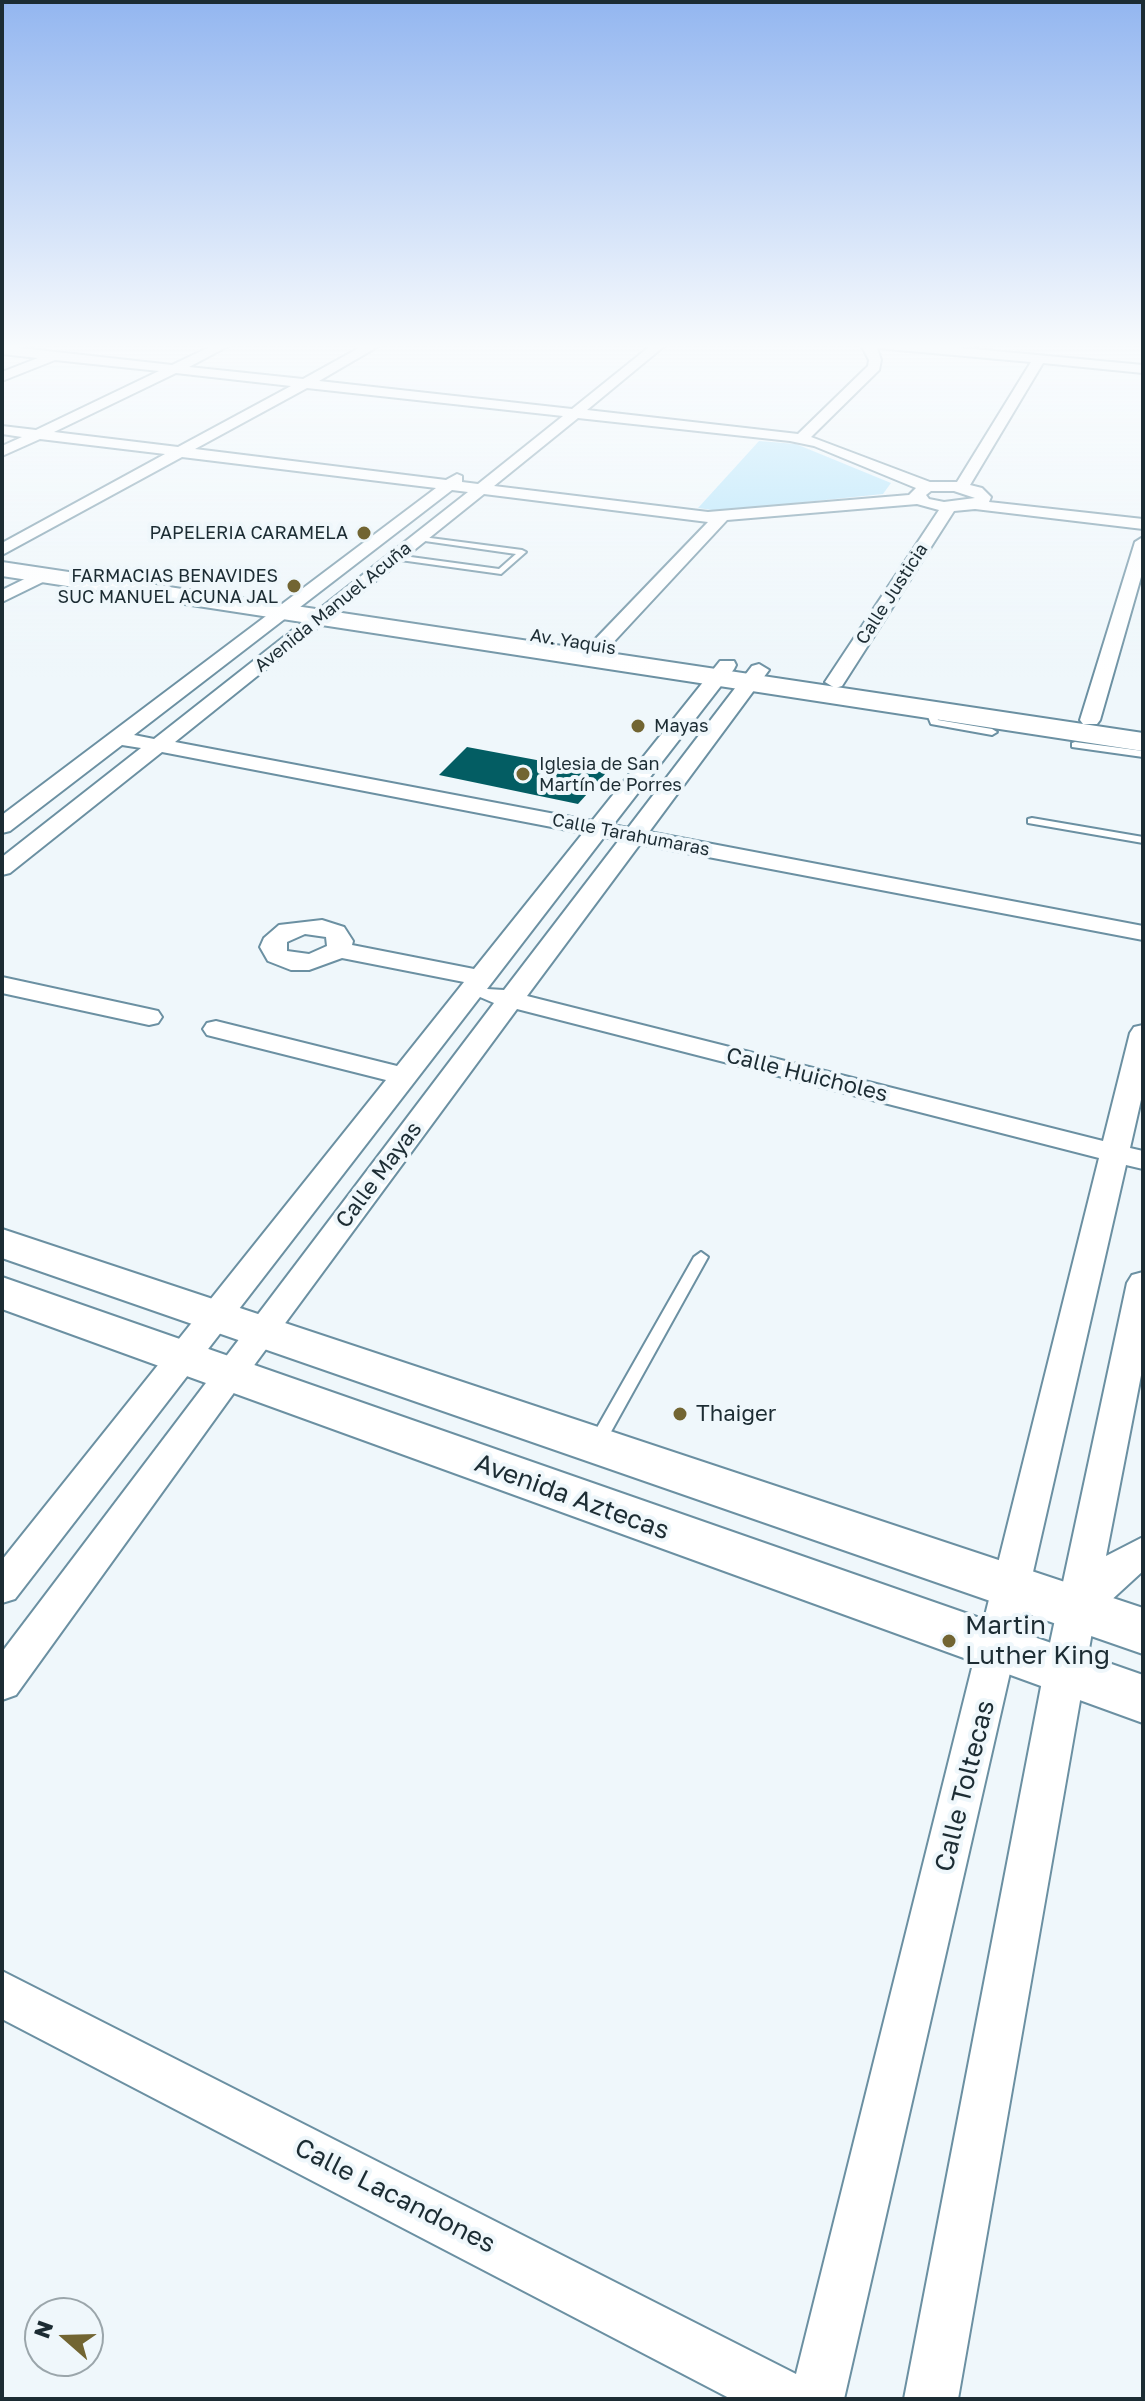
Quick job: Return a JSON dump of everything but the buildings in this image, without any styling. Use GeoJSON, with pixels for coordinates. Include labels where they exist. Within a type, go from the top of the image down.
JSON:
{"type":"FeatureCollection","features":[{"type":"Feature","properties":{"kind":"street"},"geometry":{"type":"LineString","coordinates":[[2,550],[173,455]]}},
{"type":"Feature","properties":{"kind":"street"},"geometry":{"type":"LineString","coordinates":[[203,455],[721,517],[961,487],[978,499],[1143,524]]}},
{"type":"Feature","properties":{"kind":"street","name":"Avenida Manuel Acuña"},"geometry":{"type":"LineString","coordinates":[[2,868],[328,612],[521,455]]}},
{"type":"Feature","properties":{"kind":"street"},"geometry":{"type":"LineString","coordinates":[[838,455],[949,507],[978,499],[1143,512]]}},
{"type":"Feature","properties":{"kind":"street"},"geometry":{"type":"LineString","coordinates":[[961,487],[980,455]]}},
{"type":"Feature","properties":{"kind":"street","name":"Avenida Manuel Acuña"},"geometry":{"type":"LineString","coordinates":[[2,826],[472,467]]}},
{"type":"Feature","properties":{"kind":"street","name":"Calle Justicia"},"geometry":{"type":"LineString","coordinates":[[835,682],[949,507]]}},
{"type":"Feature","properties":{"kind":"street"},"geometry":{"type":"LineString","coordinates":[[594,652],[721,517]]}},
{"type":"Feature","properties":{"kind":"street"},"geometry":{"type":"LineString","coordinates":[[1090,720],[1143,542]]}},
{"type":"Feature","properties":{"kind":"street","name":"Av. Yaquis"},"geometry":{"type":"LineString","coordinates":[[2,556],[328,612],[594,652]]}},
{"type":"Feature","properties":{"kind":"street","name":"Av. Yaquis"},"geometry":{"type":"LineString","coordinates":[[2,569],[293,606]]}},
{"type":"Feature","properties":{"kind":"street"},"geometry":{"type":"LineString","coordinates":[[2,597],[43,575]]}},
{"type":"Feature","properties":{"kind":"street","name":"Av. Yaquis"},"geometry":{"type":"LineString","coordinates":[[328,612],[476,641],[594,652]]}},
{"type":"Feature","properties":{"kind":"street"},"geometry":{"type":"LineString","coordinates":[[594,652],[738,673],[930,709],[1143,742]]}},
{"type":"Feature","properties":{"kind":"street"},"geometry":{"type":"LineString","coordinates":[[738,673],[835,682],[1143,727]]}},
{"type":"Feature","properties":{"kind":"street","name":"Calle Mayas"},"geometry":{"type":"LineString","coordinates":[[2,1588],[598,829],[738,673]]}},
{"type":"Feature","properties":{"kind":"street","name":"Calle Mayas"},"geometry":{"type":"LineString","coordinates":[[2,1683],[261,1331],[634,836],[738,673]]}},
{"type":"Feature","properties":{"kind":"street","name":"Calle Tarahumaras"},"geometry":{"type":"LineString","coordinates":[[119,738],[1143,933]]}},
{"type":"Feature","properties":{"kind":"street","name":"Calle Huicholes"},"geometry":{"type":"LineString","coordinates":[[338,950],[475,984],[510,1000],[1128,1157]]}},
{"type":"Feature","properties":{"kind":"street"},"geometry":{"type":"LineString","coordinates":[[2,985],[149,1017]]}},
{"type":"Feature","properties":{"kind":"street"},"geometry":{"type":"LineString","coordinates":[[216,1029],[403,1076]]}},
{"type":"Feature","properties":{"kind":"street","name":"Calle Toltecas"},"geometry":{"type":"LineString","coordinates":[[817,2399],[1013,1586],[1128,1157],[1143,1033]]}},
{"type":"Feature","properties":{"kind":"street"},"geometry":{"type":"LineString","coordinates":[[2,1243],[1143,1631]]}},
{"type":"Feature","properties":{"kind":"street"},"geometry":{"type":"LineString","coordinates":[[931,2399],[1064,1671],[1143,1283]]}},
{"type":"Feature","properties":{"kind":"street","name":"Avenida Aztecas"},"geometry":{"type":"LineString","coordinates":[[2,1292],[1143,1699]]}},
{"type":"Feature","properties":{"kind":"street"},"geometry":{"type":"LineString","coordinates":[[1077,1608],[1118,1568],[1143,1552]]}},
{"type":"Feature","properties":{"kind":"street"},"geometry":{"type":"LineString","coordinates":[[1077,1608],[1143,1608]]}},
{"type":"Feature","properties":{"kind":"street","name":"Calle Lacandones"},"geometry":{"type":"LineString","coordinates":[[2,1994],[788,2399]]}},
{"type":"Feature","properties":{"kind":"lane"},"geometry":{"type":"LineString","coordinates":[[421,536],[524,546]]}},
{"type":"Feature","properties":{"kind":"lane"},"geometry":{"type":"LineString","coordinates":[[392,560],[501,572],[522,552],[421,536]]}},
{"type":"Feature","properties":{"kind":"lane"},"geometry":{"type":"LineString","coordinates":[[392,560],[498,577]]}},
{"type":"Feature","properties":{"kind":"lane"},"geometry":{"type":"LineString","coordinates":[[930,709],[934,722],[992,732]]}},
{"type":"Feature","properties":{"kind":"lane"},"geometry":{"type":"LineString","coordinates":[[1075,745],[1143,754]]}},
{"type":"Feature","properties":{"kind":"lane"},"geometry":{"type":"LineString","coordinates":[[1032,821],[1143,840]]}},
{"type":"Feature","properties":{"kind":"lane"},"geometry":{"type":"LineString","coordinates":[[596,1445],[701,1257]]}},
{"type":"Feature","properties":{"kind":"shaded area"},"geometry":{"type":"Polygon","coordinates":[[[746,455],[823,455],[891,483],[883,494],[719,511],[698,508],[746,455]]]}},
{"type":"Feature","properties":{"kind":"place","name":"PAPELERIA CARAMELA"},"geometry":{"type":"Point","coordinates":[364,533]}},
{"type":"Feature","properties":{"kind":"place","name":"FARMACIAS BENAVIDES SUC MANUEL ACUNA JAL"},"geometry":{"type":"Point","coordinates":[294,586]}},
{"type":"Feature","properties":{"kind":"place","name":"Mayas"},"geometry":{"type":"Point","coordinates":[638,726]}},
{"type":"Feature","properties":{"kind":"place","name":"Iglesia de San Martín de Porres"},"geometry":{"type":"Point","coordinates":[523,774]}},
{"type":"Feature","properties":{"kind":"place","name":"Thaiger"},"geometry":{"type":"Point","coordinates":[680,1414]}},
{"type":"Feature","properties":{"kind":"place","name":"Martin Luther King"},"geometry":{"type":"Point","coordinates":[949,1641]}}]}
